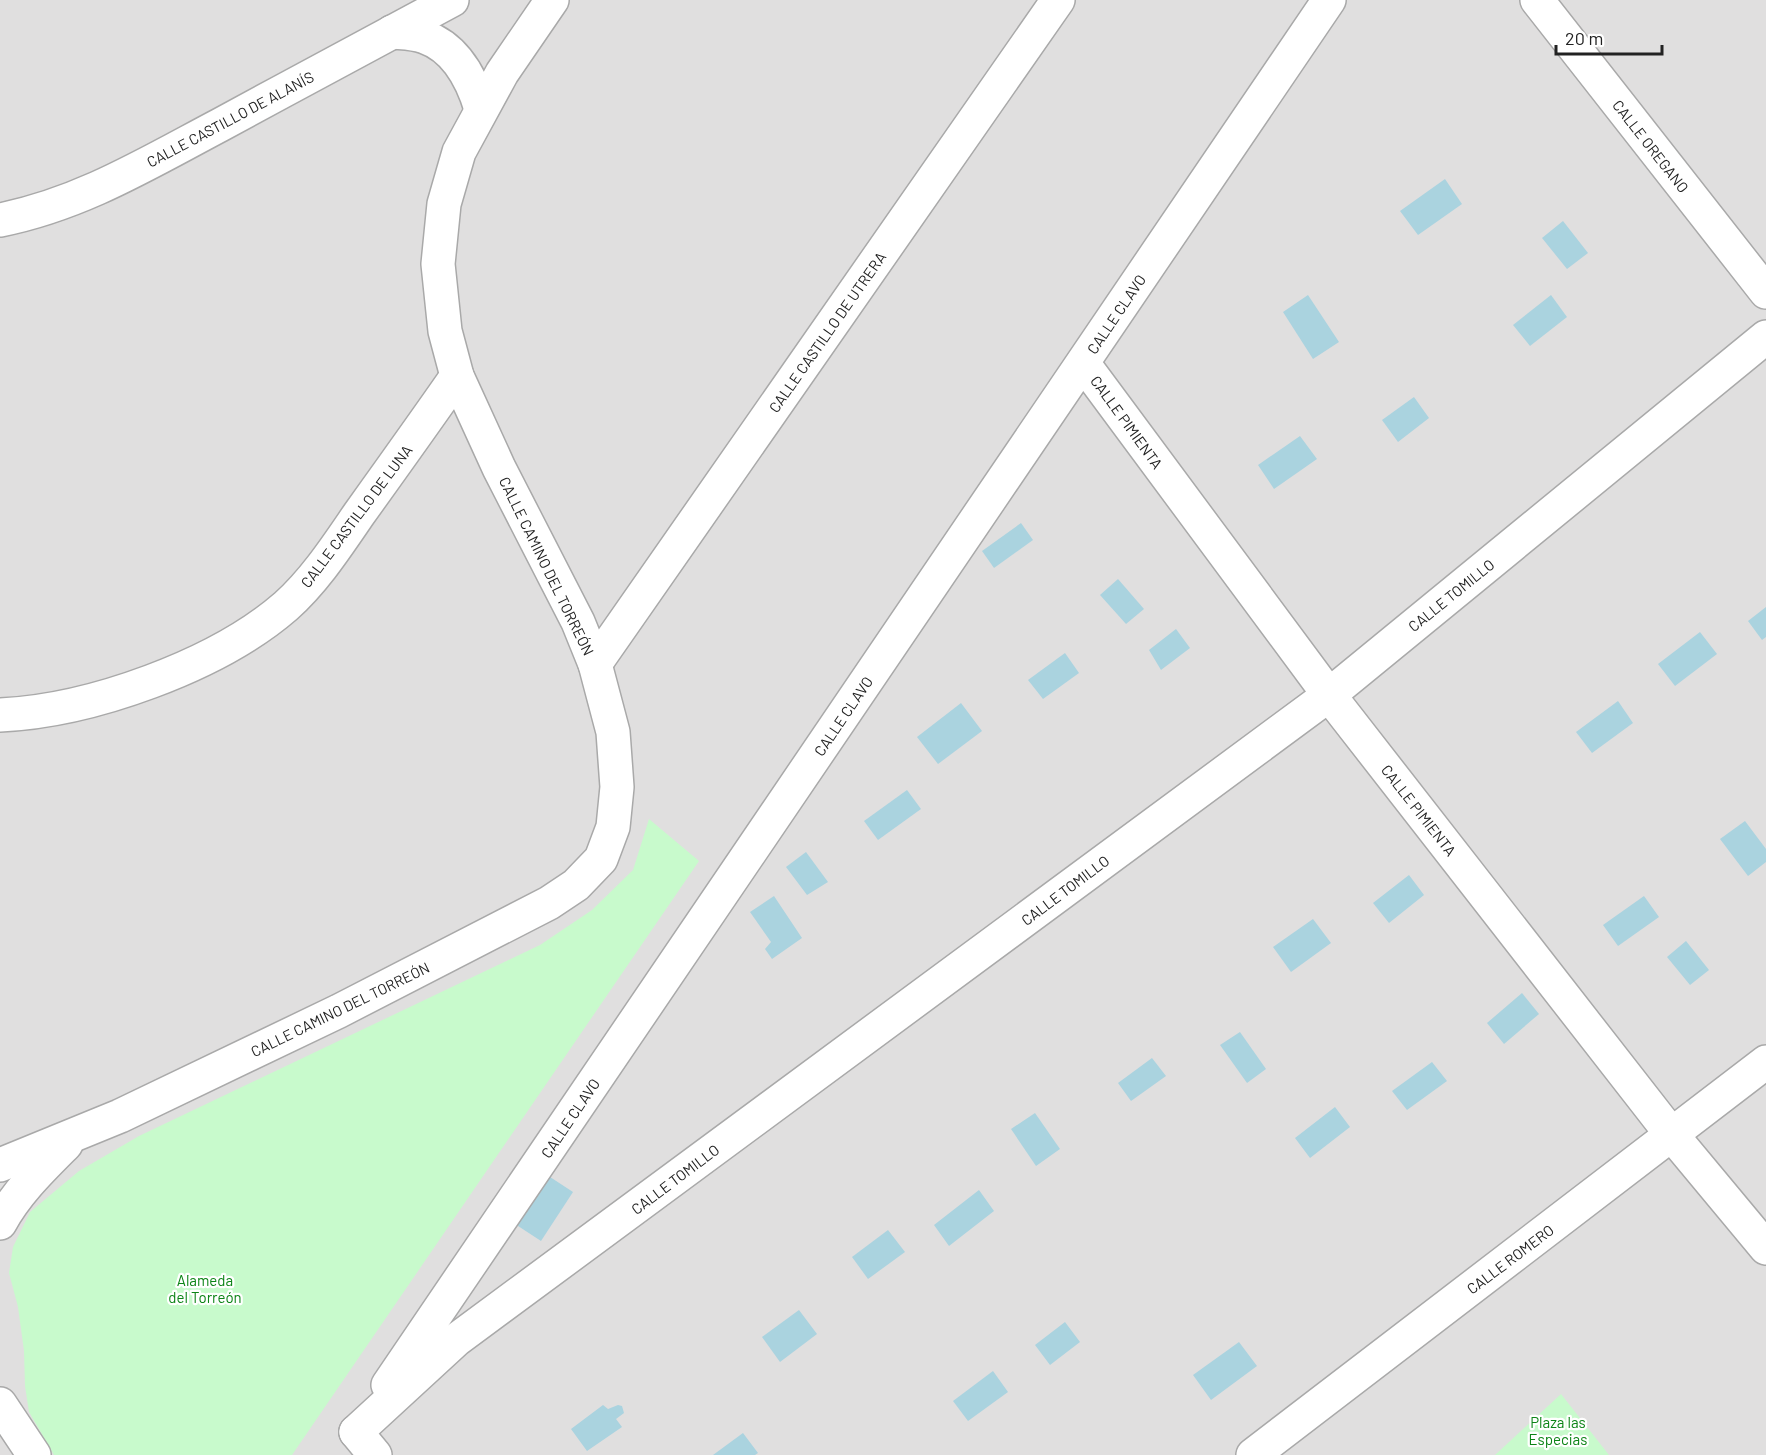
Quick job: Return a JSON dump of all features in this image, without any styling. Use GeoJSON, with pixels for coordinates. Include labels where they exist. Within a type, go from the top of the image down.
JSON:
{"type":"FeatureCollection","features":[{"type":"Feature","properties":{"kind":"street","name":"CALLE CASTILLO DE ALANÍS"},"geometry":{"type":"LineString","coordinates":[[0,220],[42,210],[103,187],[452,0]]}},
{"type":"Feature","properties":{"kind":"street"},"geometry":{"type":"LineString","coordinates":[[524,0],[524,39]]}},
{"type":"Feature","properties":{"kind":"street","name":"CALLE CAMINO DEL TORREÓN"},"geometry":{"type":"LineString","coordinates":[[0,1165],[120,1116],[339,1011],[549,903],[576,885],[601,859],[613,827],[617,787],[613,732],[595,664],[578,622],[499,468],[457,376],[446,331],[438,264],[444,204],[459,152],[502,73],[552,0]]}},
{"type":"Feature","properties":{"kind":"street","name":"CALLE CASTILLO DE UTRERA"},"geometry":{"type":"LineString","coordinates":[[595,664],[1058,0]]}},
{"type":"Feature","properties":{"kind":"street","name":"CALLE CLAVO"},"geometry":{"type":"LineString","coordinates":[[366,1443],[1083,363],[1329,0]]}},
{"type":"Feature","properties":{"kind":"street","name":"CALLE OREGANO"},"geometry":{"type":"LineString","coordinates":[[1537,0],[1766,292]]}},
{"type":"Feature","properties":{"kind":"street"},"geometry":{"type":"LineString","coordinates":[[392,32],[424,36],[454,56],[476,91],[481,109]]}},
{"type":"Feature","properties":{"kind":"street","name":"CALLE TOMILLO"},"geometry":{"type":"LineString","coordinates":[[366,1443],[456,1340],[1329,695],[1766,337]]}},
{"type":"Feature","properties":{"kind":"street","name":"CALLE PIMIENTA"},"geometry":{"type":"LineString","coordinates":[[1083,363],[1329,695],[1672,1134],[1766,1248]]}},
{"type":"Feature","properties":{"kind":"street","name":"CALLE CASTILLO DE LUNA"},"geometry":{"type":"LineString","coordinates":[[0,715],[21,714],[76,703],[126,690],[185,668],[242,638],[286,606],[319,571],[457,376]]}},
{"type":"Feature","properties":{"kind":"street","name":"CALLE ROMERO"},"geometry":{"type":"LineString","coordinates":[[1253,1455],[1766,1062]]}},
{"type":"Feature","properties":{"kind":"street"},"geometry":{"type":"LineString","coordinates":[[0,1223],[5,1213],[36,1175],[75,1134]]}},
{"type":"Feature","properties":{"kind":"street"},"geometry":{"type":"LineString","coordinates":[[0,1404],[34,1455]]}},
{"type":"Feature","properties":{"kind":"shaded area"},"geometry":{"type":"Polygon","coordinates":[[[0,0],[1766,0],[1766,1455],[0,1455],[0,0]]]}},
{"type":"Feature","properties":{"kind":"green space","name":"Alameda del Torreón"},"geometry":{"type":"Polygon","coordinates":[[[649,819],[699,861],[292,1455],[54,1455],[29,1412],[18,1307],[9,1273],[13,1247],[30,1212],[79,1171],[139,1136],[540,945],[592,910],[633,870],[649,819]]]}},
{"type":"Feature","properties":{"kind":"green space","name":"Plaza las Especias"},"geometry":{"type":"Polygon","coordinates":[[[1561,1394],[1609,1455],[1495,1455],[1561,1394]]]}},
{"type":"Feature","properties":{"kind":"water"},"geometry":{"type":"Polygon","coordinates":[[[1445,179],[1462,204],[1418,235],[1400,211],[1445,179]]]}},
{"type":"Feature","properties":{"kind":"water"},"geometry":{"type":"Polygon","coordinates":[[[1563,221],[1588,253],[1567,269],[1542,238],[1563,221]]]}},
{"type":"Feature","properties":{"kind":"water"},"geometry":{"type":"Polygon","coordinates":[[[1308,295],[1339,342],[1313,359],[1283,312],[1308,295]]]}},
{"type":"Feature","properties":{"kind":"water"},"geometry":{"type":"Polygon","coordinates":[[[1551,295],[1567,317],[1530,346],[1513,325],[1551,295]]]}},
{"type":"Feature","properties":{"kind":"water"},"geometry":{"type":"Polygon","coordinates":[[[1414,397],[1429,418],[1398,442],[1382,420],[1414,397]]]}},
{"type":"Feature","properties":{"kind":"water"},"geometry":{"type":"Polygon","coordinates":[[[1300,436],[1317,459],[1274,489],[1258,465],[1300,436]]]}},
{"type":"Feature","properties":{"kind":"water"},"geometry":{"type":"Polygon","coordinates":[[[1021,523],[1033,540],[994,568],[982,551],[1021,523]]]}},
{"type":"Feature","properties":{"kind":"water"},"geometry":{"type":"Polygon","coordinates":[[[1118,579],[1144,609],[1126,624],[1100,595],[1118,579]]]}},
{"type":"Feature","properties":{"kind":"water"},"geometry":{"type":"Polygon","coordinates":[[[1766,607],[1766,637],[1762,640],[1748,621],[1766,607]]]}},
{"type":"Feature","properties":{"kind":"water"},"geometry":{"type":"Polygon","coordinates":[[[1176,629],[1190,648],[1161,670],[1149,650],[1176,629]]]}},
{"type":"Feature","properties":{"kind":"water"},"geometry":{"type":"Polygon","coordinates":[[[1700,632],[1717,654],[1675,686],[1658,664],[1700,632]]]}},
{"type":"Feature","properties":{"kind":"water"},"geometry":{"type":"Polygon","coordinates":[[[1065,653],[1079,673],[1043,699],[1028,680],[1065,653]]]}},
{"type":"Feature","properties":{"kind":"water"},"geometry":{"type":"Polygon","coordinates":[[[1618,701],[1633,723],[1592,753],[1576,732],[1618,701]]]}},
{"type":"Feature","properties":{"kind":"water"},"geometry":{"type":"Polygon","coordinates":[[[961,703],[982,731],[938,764],[917,737],[961,703]]]}},
{"type":"Feature","properties":{"kind":"water"},"geometry":{"type":"Polygon","coordinates":[[[907,790],[921,809],[878,840],[864,821],[907,790]]]}},
{"type":"Feature","properties":{"kind":"water"},"geometry":{"type":"Polygon","coordinates":[[[1745,821],[1766,849],[1766,862],[1748,876],[1720,839],[1745,821]]]}},
{"type":"Feature","properties":{"kind":"water"},"geometry":{"type":"Polygon","coordinates":[[[806,852],[828,882],[807,895],[786,867],[806,852]]]}},
{"type":"Feature","properties":{"kind":"water"},"geometry":{"type":"Polygon","coordinates":[[[1409,875],[1424,895],[1389,923],[1373,903],[1409,875]]]}},
{"type":"Feature","properties":{"kind":"water"},"geometry":{"type":"Polygon","coordinates":[[[774,896],[802,938],[772,959],[765,949],[771,942],[750,912],[774,896]]]}},
{"type":"Feature","properties":{"kind":"water"},"geometry":{"type":"Polygon","coordinates":[[[1644,896],[1659,917],[1618,946],[1603,925],[1644,896]]]}},
{"type":"Feature","properties":{"kind":"water"},"geometry":{"type":"Polygon","coordinates":[[[1313,919],[1331,943],[1291,972],[1273,947],[1313,919]]]}},
{"type":"Feature","properties":{"kind":"water"},"geometry":{"type":"Polygon","coordinates":[[[1686,941],[1709,970],[1690,985],[1667,957],[1686,941]]]}},
{"type":"Feature","properties":{"kind":"water"},"geometry":{"type":"Polygon","coordinates":[[[1522,993],[1539,1014],[1504,1044],[1487,1023],[1522,993]]]}},
{"type":"Feature","properties":{"kind":"water"},"geometry":{"type":"Polygon","coordinates":[[[1240,1032],[1266,1069],[1247,1083],[1220,1045],[1240,1032]]]}},
{"type":"Feature","properties":{"kind":"water"},"geometry":{"type":"Polygon","coordinates":[[[1152,1058],[1166,1076],[1131,1101],[1118,1083],[1152,1058]]]}},
{"type":"Feature","properties":{"kind":"water"},"geometry":{"type":"Polygon","coordinates":[[[1432,1062],[1447,1081],[1407,1110],[1392,1091],[1432,1062]]]}},
{"type":"Feature","properties":{"kind":"water"},"geometry":{"type":"Polygon","coordinates":[[[1335,1107],[1350,1127],[1310,1158],[1295,1138],[1335,1107]]]}},
{"type":"Feature","properties":{"kind":"water"},"geometry":{"type":"Polygon","coordinates":[[[1035,1113],[1060,1149],[1036,1166],[1011,1129],[1035,1113]]]}},
{"type":"Feature","properties":{"kind":"water"},"geometry":{"type":"Polygon","coordinates":[[[547,1175],[573,1192],[541,1241],[515,1224],[547,1175]]]}},
{"type":"Feature","properties":{"kind":"water"},"geometry":{"type":"Polygon","coordinates":[[[979,1190],[994,1211],[949,1246],[934,1225],[979,1190]]]}},
{"type":"Feature","properties":{"kind":"water"},"geometry":{"type":"Polygon","coordinates":[[[888,1230],[905,1252],[868,1279],[852,1257],[888,1230]]]}},
{"type":"Feature","properties":{"kind":"water"},"geometry":{"type":"Polygon","coordinates":[[[799,1310],[817,1334],[780,1362],[762,1337],[799,1310]]]}},
{"type":"Feature","properties":{"kind":"water"},"geometry":{"type":"Polygon","coordinates":[[[1065,1322],[1080,1342],[1050,1365],[1035,1345],[1065,1322]]]}},
{"type":"Feature","properties":{"kind":"water"},"geometry":{"type":"Polygon","coordinates":[[[1239,1342],[1257,1366],[1211,1400],[1193,1375],[1239,1342]]]}},
{"type":"Feature","properties":{"kind":"water"},"geometry":{"type":"Polygon","coordinates":[[[993,1371],[1008,1392],[968,1421],[953,1401],[993,1371]]]}},
{"type":"Feature","properties":{"kind":"water"},"geometry":{"type":"Polygon","coordinates":[[[603,1405],[608,1409],[618,1405],[622,1406],[624,1413],[616,1419],[622,1427],[587,1451],[571,1429],[603,1405]]]}},
{"type":"Feature","properties":{"kind":"water"},"geometry":{"type":"Polygon","coordinates":[[[743,1433],[758,1453],[755,1455],[713,1455],[743,1433]]]}}]}
